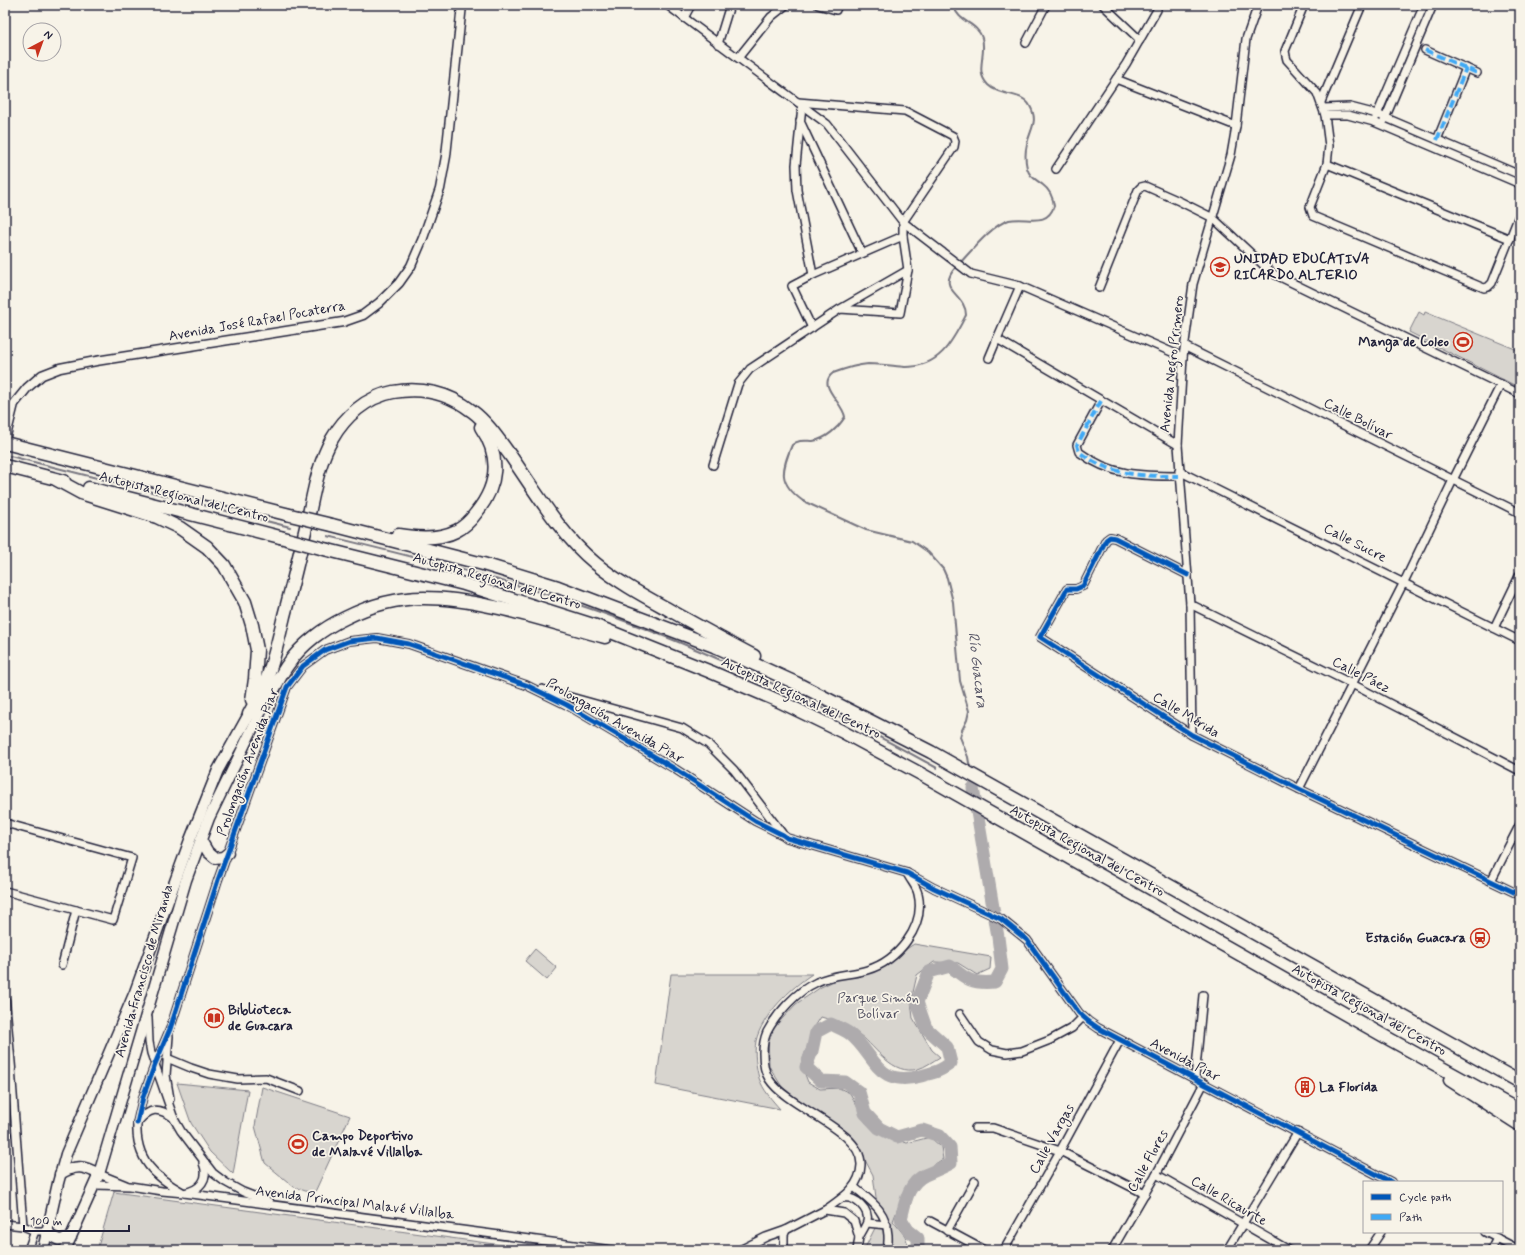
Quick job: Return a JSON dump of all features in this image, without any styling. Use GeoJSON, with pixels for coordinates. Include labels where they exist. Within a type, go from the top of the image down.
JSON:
{"type":"FeatureCollection","features":[{"type":"Feature","properties":{"kind":"highway"},"geometry":{"type":"LineString","coordinates":[[249,714],[266,681],[280,633],[318,478],[332,438],[356,410],[366,403],[388,393],[403,390],[417,390],[447,396],[472,410],[500,441],[575,544],[595,563],[619,581],[645,597],[780,670],[848,702],[872,721]]}},
{"type":"Feature","properties":{"kind":"highway"},"geometry":{"type":"LineString","coordinates":[[264,705],[281,655],[329,464],[344,433],[355,420],[368,409],[382,401],[410,394],[428,396],[457,406],[470,414],[485,434],[491,445],[494,459],[492,485],[488,497],[475,515],[456,532],[438,537],[413,538],[333,525]]}},
{"type":"Feature","properties":{"kind":"highway","name":"Autopista Regional del Centro"},"geometry":{"type":"LineString","coordinates":[[5,441],[37,452],[333,525],[483,564],[558,587],[719,648],[872,721],[931,752],[1520,1082]]}},
{"type":"Feature","properties":{"kind":"highway","name":"Autopista Regional del Centro"},"geometry":{"type":"LineString","coordinates":[[5,466],[464,584],[596,626],[711,672],[827,724],[922,774],[1011,826],[1520,1111]]}},
{"type":"Feature","properties":{"kind":"highway"},"geometry":{"type":"LineString","coordinates":[[57,480],[81,493],[157,517],[180,528],[207,547],[224,565],[245,602],[252,625],[257,650],[255,679],[249,714]]}},
{"type":"Feature","properties":{"kind":"highway"},"geometry":{"type":"LineString","coordinates":[[264,705],[289,663],[305,646],[329,626],[359,612],[392,601],[409,599],[424,598],[469,602],[512,612],[611,638],[711,672]]}},
{"type":"Feature","properties":{"kind":"highway"},"geometry":{"type":"LineString","coordinates":[[1392,1040],[1410,1056],[1520,1126]]}},
{"type":"Feature","properties":{"kind":"highway"},"geometry":{"type":"LineString","coordinates":[[1472,1055],[1520,1072]]}},
{"type":"Feature","properties":{"kind":"main road","name":"Avenida Francisco de Miranda"},"geometry":{"type":"LineString","coordinates":[[65,1250],[99,1174],[183,888],[209,818],[264,705]]}},
{"type":"Feature","properties":{"kind":"main road","name":"Avenida Francisco de Miranda"},"geometry":{"type":"LineString","coordinates":[[43,1250],[66,1154],[135,992],[190,840],[218,770],[249,714]]}},
{"type":"Feature","properties":{"kind":"main road"},"geometry":{"type":"LineString","coordinates":[[201,840],[208,852],[215,858],[223,857],[228,854]]}},
{"type":"Feature","properties":{"kind":"main road"},"geometry":{"type":"LineString","coordinates":[[60,1174],[71,1168],[79,1166],[88,1168],[99,1174]]}},
{"type":"Feature","properties":{"kind":"main road"},"geometry":{"type":"LineString","coordinates":[[48,1231],[51,1236],[59,1240],[71,1238]]}},
{"type":"Feature","properties":{"kind":"street","name":"Avenida José Rafael Pocaterra"},"geometry":{"type":"LineString","coordinates":[[5,441],[14,404],[27,388],[42,375],[60,368],[96,360],[343,322],[363,315],[379,303],[399,283],[411,266],[423,238],[440,189],[446,156],[462,5]]}},
{"type":"Feature","properties":{"kind":"street"},"geometry":{"type":"LineString","coordinates":[[667,5],[827,124],[903,222],[971,274],[1020,286],[1183,357]]}},
{"type":"Feature","properties":{"kind":"street"},"geometry":{"type":"LineString","coordinates":[[684,18],[691,5]]}},
{"type":"Feature","properties":{"kind":"street"},"geometry":{"type":"LineString","coordinates":[[718,44],[730,5]]}},
{"type":"Feature","properties":{"kind":"street"},"geometry":{"type":"LineString","coordinates":[[738,58],[771,17],[786,5]]}},
{"type":"Feature","properties":{"kind":"street"},"geometry":{"type":"LineString","coordinates":[[818,5],[836,10],[838,5]]}},
{"type":"Feature","properties":{"kind":"street"},"geometry":{"type":"LineString","coordinates":[[1026,43],[1046,5]]}},
{"type":"Feature","properties":{"kind":"street"},"geometry":{"type":"LineString","coordinates":[[1103,5],[1140,40]]}},
{"type":"Feature","properties":{"kind":"street","name":"Avenida Negro Primero"},"geometry":{"type":"LineString","coordinates":[[1192,735],[1190,604],[1178,446],[1183,357],[1186,347],[1193,284],[1231,155],[1236,126],[1246,39],[1258,5]]}},
{"type":"Feature","properties":{"kind":"street"},"geometry":{"type":"LineString","coordinates":[[1304,5],[1286,51],[1286,56],[1287,60],[1317,93],[1323,108],[1329,146],[1327,164],[1310,207],[1313,216],[1484,288],[1488,287],[1492,283],[1520,213]]}},
{"type":"Feature","properties":{"kind":"street"},"geometry":{"type":"LineString","coordinates":[[1323,108],[1362,5]]}},
{"type":"Feature","properties":{"kind":"street"},"geometry":{"type":"LineString","coordinates":[[1374,122],[1424,5]]}},
{"type":"Feature","properties":{"kind":"street"},"geometry":{"type":"LineString","coordinates":[[1382,125],[1432,5]]}},
{"type":"Feature","properties":{"kind":"street"},"geometry":{"type":"LineString","coordinates":[[1056,169],[1116,79],[1157,10]]}},
{"type":"Feature","properties":{"kind":"street"},"geometry":{"type":"LineString","coordinates":[[1425,50],[1477,73]]}},
{"type":"Feature","properties":{"kind":"street"},"geometry":{"type":"LineString","coordinates":[[1437,140],[1466,68]]}},
{"type":"Feature","properties":{"kind":"street"},"geometry":{"type":"LineString","coordinates":[[1116,79],[1236,126]]}},
{"type":"Feature","properties":{"kind":"street"},"geometry":{"type":"LineString","coordinates":[[800,104],[796,165],[797,190],[813,274]]}},
{"type":"Feature","properties":{"kind":"street"},"geometry":{"type":"LineString","coordinates":[[800,104],[905,111],[953,136],[955,141],[954,147],[903,222],[903,236],[908,270],[900,313],[840,309]]}},
{"type":"Feature","properties":{"kind":"street"},"geometry":{"type":"LineString","coordinates":[[1323,108],[1350,107],[1377,114],[1520,175]]}},
{"type":"Feature","properties":{"kind":"street"},"geometry":{"type":"LineString","coordinates":[[1323,108],[1382,125],[1520,184]]}},
{"type":"Feature","properties":{"kind":"street"},"geometry":{"type":"LineString","coordinates":[[800,120],[862,253]]}},
{"type":"Feature","properties":{"kind":"street"},"geometry":{"type":"LineString","coordinates":[[1327,164],[1510,239]]}},
{"type":"Feature","properties":{"kind":"street"},"geometry":{"type":"LineString","coordinates":[[1099,288],[1138,190],[1145,186],[1212,218],[1272,273],[1520,394]]}},
{"type":"Feature","properties":{"kind":"street"},"geometry":{"type":"LineString","coordinates":[[812,328],[792,286],[813,274],[903,236]]}},
{"type":"Feature","properties":{"kind":"street"},"geometry":{"type":"LineString","coordinates":[[713,465],[738,384],[750,369],[840,309],[908,270]]}},
{"type":"Feature","properties":{"kind":"street"},"geometry":{"type":"LineString","coordinates":[[989,358],[1020,286]]}},
{"type":"Feature","properties":{"kind":"street"},"geometry":{"type":"LineString","coordinates":[[997,339],[1178,446]]}},
{"type":"Feature","properties":{"kind":"street","name":"Calle Bolívar"},"geometry":{"type":"LineString","coordinates":[[1186,347],[1520,513]]}},
{"type":"Feature","properties":{"kind":"street"},"geometry":{"type":"LineString","coordinates":[[1299,789],[1404,582],[1452,480],[1501,384]]}},
{"type":"Feature","properties":{"kind":"street"},"geometry":{"type":"LineString","coordinates":[[1102,401],[1077,445],[1079,452],[1109,469],[1122,473],[1143,476],[1179,473]]}},
{"type":"Feature","properties":{"kind":"street","name":"Calle Sucre"},"geometry":{"type":"LineString","coordinates":[[1179,473],[1404,582],[1520,641]]}},
{"type":"Feature","properties":{"kind":"street","name":"Calle Mérida"},"geometry":{"type":"LineString","coordinates":[[1188,575],[1115,538],[1110,537],[1106,540],[1083,586],[1076,589],[1067,589],[1040,637],[1192,735],[1299,789],[1520,895]]}},
{"type":"Feature","properties":{"kind":"street"},"geometry":{"type":"LineString","coordinates":[[1494,628],[1520,574]]}},
{"type":"Feature","properties":{"kind":"street","name":"Calle Páez"},"geometry":{"type":"LineString","coordinates":[[1190,604],[1352,684],[1520,771]]}},
{"type":"Feature","properties":{"kind":"street","name":"Prolongación Avenida Piar"},"geometry":{"type":"LineString","coordinates":[[170,1030],[228,854],[287,687],[303,666],[325,650],[349,641],[377,638],[409,644],[526,684],[682,728],[708,744],[734,770],[783,835]]}},
{"type":"Feature","properties":{"kind":"street","name":"Prolongación Avenida Piar"},"geometry":{"type":"LineString","coordinates":[[526,684],[567,705],[675,769],[755,821],[787,838],[907,873],[934,888],[1001,919]]}},
{"type":"Feature","properties":{"kind":"street"},"geometry":{"type":"LineString","coordinates":[[5,823],[132,858],[113,920],[5,891]]}},
{"type":"Feature","properties":{"kind":"street"},"geometry":{"type":"LineString","coordinates":[[1491,880],[1520,824]]}},
{"type":"Feature","properties":{"kind":"street"},"geometry":{"type":"LineString","coordinates":[[740,1250],[766,1237],[786,1230],[825,1210],[843,1198],[854,1187],[861,1162],[854,1144],[833,1126],[811,1114],[784,1095],[769,1079],[763,1062],[763,1045],[767,1033],[778,1017],[787,1005],[802,991],[818,981],[867,971],[880,966],[898,951],[914,930],[920,908],[918,893],[907,873]]}},
{"type":"Feature","properties":{"kind":"street"},"geometry":{"type":"LineString","coordinates":[[918,893],[924,889],[934,888]]}},
{"type":"Feature","properties":{"kind":"street"},"geometry":{"type":"LineString","coordinates":[[62,965],[76,910]]}},
{"type":"Feature","properties":{"kind":"street","name":"Avenida Piar"},"geometry":{"type":"LineString","coordinates":[[1001,919],[1027,940],[1083,1017],[1098,1028],[1389,1181]]}},
{"type":"Feature","properties":{"kind":"street"},"geometry":{"type":"LineString","coordinates":[[1195,1078],[1202,995]]}},
{"type":"Feature","properties":{"kind":"street"},"geometry":{"type":"LineString","coordinates":[[151,998],[148,1016],[150,1048],[174,1119],[181,1131],[213,1173],[243,1192],[282,1207]]}},
{"type":"Feature","properties":{"kind":"street"},"geometry":{"type":"LineString","coordinates":[[5,1000],[7,1042],[11,1068],[23,1226]]}},
{"type":"Feature","properties":{"kind":"street"},"geometry":{"type":"LineString","coordinates":[[960,1014],[979,1042],[992,1050],[1007,1053],[1022,1051],[1050,1040],[1072,1028],[1083,1017]]}},
{"type":"Feature","properties":{"kind":"street"},"geometry":{"type":"LineString","coordinates":[[170,1030],[166,1075],[174,1119]]}},
{"type":"Feature","properties":{"kind":"street"},"geometry":{"type":"LineString","coordinates":[[170,1030],[155,1064],[143,1097],[137,1123],[139,1143],[149,1167],[166,1183],[184,1193],[196,1189],[206,1178],[206,1170],[200,1155]]}},
{"type":"Feature","properties":{"kind":"street","name":"Calle Vargas"},"geometry":{"type":"LineString","coordinates":[[1004,1250],[1120,1040]]}},
{"type":"Feature","properties":{"kind":"street"},"geometry":{"type":"LineString","coordinates":[[167,1058],[210,1074],[238,1079],[266,1078],[300,1091]]}},
{"type":"Feature","properties":{"kind":"street"},"geometry":{"type":"LineString","coordinates":[[5,1080],[11,1068]]}},
{"type":"Feature","properties":{"kind":"street","name":"Calle Flores"},"geometry":{"type":"LineString","coordinates":[[1112,1250],[1145,1194],[1204,1084]]}},
{"type":"Feature","properties":{"kind":"street"},"geometry":{"type":"LineString","coordinates":[[137,1123],[149,1111],[157,1110],[165,1112],[174,1119]]}},
{"type":"Feature","properties":{"kind":"street"},"geometry":{"type":"LineString","coordinates":[[975,1128],[993,1128],[1060,1151],[1145,1194]]}},
{"type":"Feature","properties":{"kind":"street"},"geometry":{"type":"LineString","coordinates":[[1227,1250],[1298,1132]]}},
{"type":"Feature","properties":{"kind":"street"},"geometry":{"type":"LineString","coordinates":[[99,1174],[130,1186]]}},
{"type":"Feature","properties":{"kind":"street","name":"Calle Ricaurte"},"geometry":{"type":"LineString","coordinates":[[1156,1174],[1289,1250]]}},
{"type":"Feature","properties":{"kind":"street"},"geometry":{"type":"LineString","coordinates":[[947,1231],[975,1181]]}},
{"type":"Feature","properties":{"kind":"street"},"geometry":{"type":"LineString","coordinates":[[162,1191],[166,1183]]}},
{"type":"Feature","properties":{"kind":"street","name":"Avenida Principal Malavé Villalba"},"geometry":{"type":"LineString","coordinates":[[95,1185],[130,1186],[612,1250]]}},
{"type":"Feature","properties":{"kind":"street"},"geometry":{"type":"LineString","coordinates":[[854,1187],[882,1212],[887,1225],[888,1244],[886,1250]]}},
{"type":"Feature","properties":{"kind":"street"},"geometry":{"type":"LineString","coordinates":[[843,1198],[853,1198],[859,1203],[866,1213],[867,1223],[860,1237],[857,1250]]}},
{"type":"Feature","properties":{"kind":"street"},"geometry":{"type":"LineString","coordinates":[[825,1210],[839,1211],[849,1216],[854,1222],[860,1237]]}},
{"type":"Feature","properties":{"kind":"street"},"geometry":{"type":"LineString","coordinates":[[930,1221],[984,1250]]}},
{"type":"Feature","properties":{"kind":"street"},"geometry":{"type":"LineString","coordinates":[[867,1223],[887,1225]]}},
{"type":"Feature","properties":{"kind":"street"},"geometry":{"type":"LineString","coordinates":[[5,1224],[23,1226],[35,1231],[48,1231]]}},
{"type":"Feature","properties":{"kind":"street"},"geometry":{"type":"LineString","coordinates":[[784,1250],[786,1230]]}},
{"type":"Feature","properties":{"kind":"street"},"geometry":{"type":"LineString","coordinates":[[28,1250],[35,1231]]}},
{"type":"Feature","properties":{"kind":"street"},"geometry":{"type":"LineString","coordinates":[[1369,1250],[1380,1233]]}},
{"type":"Feature","properties":{"kind":"street"},"geometry":{"type":"LineString","coordinates":[[1487,1233],[1520,1250]]}},
{"type":"Feature","properties":{"kind":"street"},"geometry":{"type":"LineString","coordinates":[[1491,1250],[1497,1238]]}},
{"type":"Feature","properties":{"kind":"green space","name":"Manga de Coleo"},"geometry":{"type":"Polygon","coordinates":[[[1419,312],[1424,315],[1425,312],[1520,351],[1520,388],[1409,332],[1419,312]]]}},
{"type":"Feature","properties":{"kind":"green space","name":"Parque Simón Bolívar"},"geometry":{"type":"Polygon","coordinates":[[[914,944],[991,957],[990,969],[977,975],[958,963],[934,962],[917,975],[911,1001],[913,1018],[932,1050],[940,1057],[918,1069],[909,1070],[900,1068],[886,1060],[866,1040],[851,1029],[821,1017],[814,1028],[801,1064],[808,1082],[820,1089],[839,1088],[850,1093],[866,1123],[877,1133],[907,1143],[930,1137],[941,1147],[943,1159],[907,1184],[893,1221],[905,1236],[910,1250],[864,1250],[879,1220],[873,1175],[856,1143],[829,1120],[782,1087],[769,1066],[768,1034],[796,1004],[821,987],[838,979],[870,973],[914,944]]]}},
{"type":"Feature","properties":{"kind":"green space"},"geometry":{"type":"Polygon","coordinates":[[[535,949],[557,968],[547,980],[525,961],[535,949]]]}},
{"type":"Feature","properties":{"kind":"green space","name":"Parque Simón Bolívar"},"geometry":{"type":"Polygon","coordinates":[[[671,974],[812,974],[778,1003],[764,1022],[756,1041],[755,1050],[759,1078],[765,1091],[780,1109],[656,1085],[671,974]]]}},
{"type":"Feature","properties":{"kind":"green space"},"geometry":{"type":"Polygon","coordinates":[[[177,1083],[248,1090],[233,1174],[210,1152],[191,1123],[177,1083]]]}},
{"type":"Feature","properties":{"kind":"green space","name":"Campo Deportivo de Malavé Villalba"},"geometry":{"type":"Polygon","coordinates":[[[262,1087],[350,1116],[314,1194],[294,1187],[265,1163],[255,1126],[262,1087]]]}},
{"type":"Feature","properties":{"kind":"green space"},"geometry":{"type":"Polygon","coordinates":[[[114,1192],[538,1250],[97,1250],[114,1192]]]}},
{"type":"Feature","properties":{"kind":"waterway","name":"Río Guacara"},"geometry":{"type":"LineString","coordinates":[[953,5],[959,16],[980,33],[983,44],[981,68],[984,80],[993,89],[1022,98],[1030,106],[1033,112],[1034,121],[1026,150],[1027,168],[1032,176],[1049,192],[1054,206],[1051,213],[1041,219],[1009,220],[996,227],[989,232],[960,263]]}},
{"type":"Feature","properties":{"kind":"waterway","name":"Río Guacara"},"geometry":{"type":"LineString","coordinates":[[957,266],[951,274],[949,281],[950,286],[965,308],[966,315],[950,343],[936,358],[917,366],[905,367],[868,364],[855,366],[833,373],[827,383],[845,417],[835,429],[822,438],[813,441],[800,441],[792,445],[784,469],[784,476],[789,488],[803,501],[866,530],[912,541],[928,552],[943,569],[947,578],[953,602],[960,681],[969,711],[960,737],[968,757],[970,769]]}},
{"type":"Feature","properties":{"kind":"waterway"},"geometry":{"type":"LineString","coordinates":[[10,456],[290,527]]}},
{"type":"Feature","properties":{"kind":"waterway"},"geometry":{"type":"LineString","coordinates":[[328,536],[497,579],[564,600],[641,627],[685,644],[770,682],[937,768]]}},
{"type":"Feature","properties":{"kind":"waterway","name":"Río Guacara"},"geometry":{"type":"LineString","coordinates":[[971,779],[973,788]]}},
{"type":"Feature","properties":{"kind":"waterway","name":"Río Guacara"},"geometry":{"type":"LineString","coordinates":[[918,1250],[918,1238],[908,1230],[901,1219],[906,1200],[911,1188],[919,1179],[951,1163],[950,1147],[940,1136],[922,1130],[897,1137],[879,1128],[865,1113],[859,1092],[845,1082],[821,1081],[806,1067],[812,1051],[816,1032],[831,1024],[850,1034],[859,1042],[878,1067],[886,1074],[895,1077],[906,1079],[921,1076],[940,1070],[951,1063],[947,1047],[926,1028],[917,1002],[929,972],[950,966],[961,975],[975,982],[995,982],[1002,969],[973,788]]}},
{"type":"Feature","properties":{"kind":"marked path"},"geometry":{"type":"LineString","coordinates":[[1425,50],[1477,73]]}},
{"type":"Feature","properties":{"kind":"marked path"},"geometry":{"type":"LineString","coordinates":[[1437,140],[1466,68]]}},
{"type":"Feature","properties":{"kind":"marked path"},"geometry":{"type":"LineString","coordinates":[[1101,401],[1077,445],[1079,452],[1103,466],[1127,473],[1152,476],[1179,476]]}},
{"type":"Feature","properties":{"kind":"cycle path"},"geometry":{"type":"LineString","coordinates":[[1188,575],[1115,538],[1110,537],[1106,540],[1083,586],[1076,589],[1067,589],[1040,637],[1192,735],[1299,789],[1520,895]]}},
{"type":"Feature","properties":{"kind":"cycle path"},"geometry":{"type":"LineString","coordinates":[[137,1123],[143,1097],[170,1029],[218,880],[287,687],[303,666],[325,650],[349,641],[377,638],[409,644],[526,685],[567,705],[675,769],[755,821],[787,838],[907,873],[934,888],[1001,919],[1027,940],[1079,1013],[1098,1028],[1389,1181]]}},
{"type":"Feature","properties":{"kind":"place","name":"UNIDAD EDUCATIVA RICARDO ALTERIO"},"geometry":{"type":"Point","coordinates":[1220,267]}},
{"type":"Feature","properties":{"kind":"place","name":"Manga de Coleo"},"geometry":{"type":"Point","coordinates":[1463,342]}},
{"type":"Feature","properties":{"kind":"place","name":"Estación Guacara"},"geometry":{"type":"Point","coordinates":[1480,938]}},
{"type":"Feature","properties":{"kind":"place","name":"Biblioteca de Guacara"},"geometry":{"type":"Point","coordinates":[214,1018]}},
{"type":"Feature","properties":{"kind":"place","name":"La Florida"},"geometry":{"type":"Point","coordinates":[1305,1087]}},
{"type":"Feature","properties":{"kind":"place","name":"Campo Deportivo de Malavé Villalba"},"geometry":{"type":"Point","coordinates":[298,1144]}}]}
